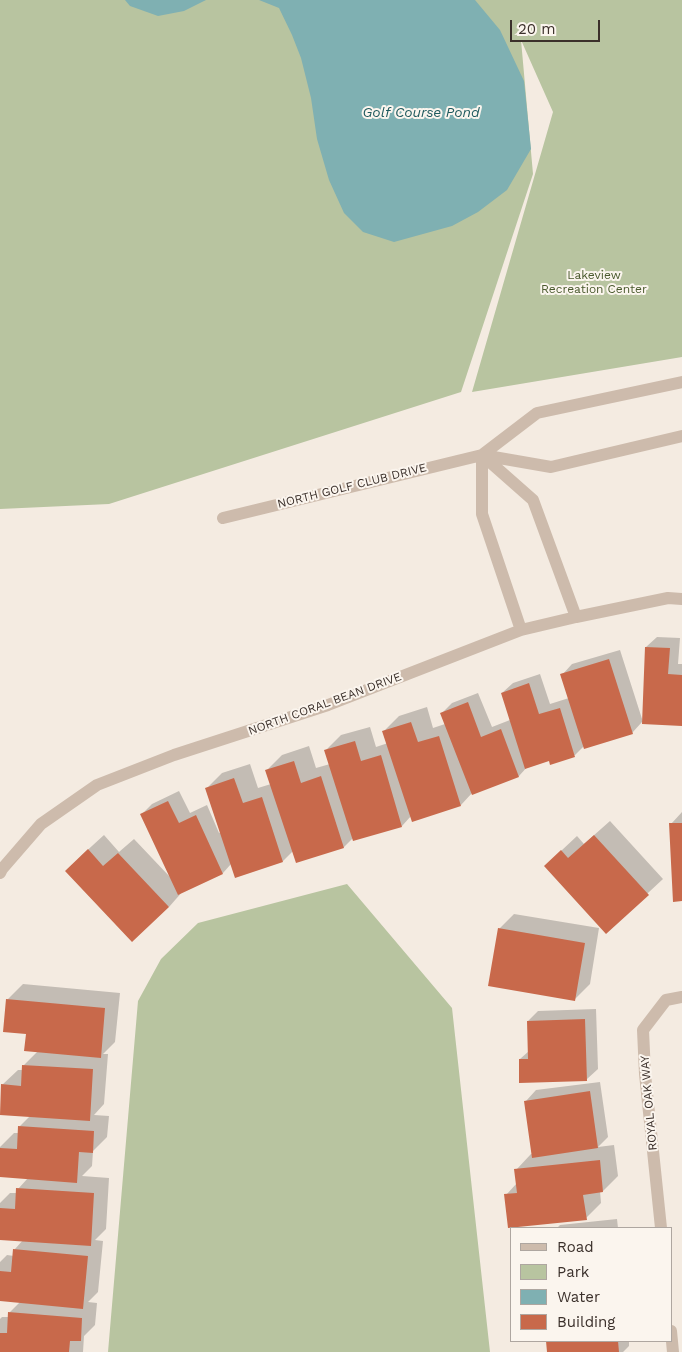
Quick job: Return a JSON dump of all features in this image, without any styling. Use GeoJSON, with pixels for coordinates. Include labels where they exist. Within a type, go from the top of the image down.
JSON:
{"type":"FeatureCollection","features":[{"type":"Feature","properties":{"kind":"street","name":"NORTH GOLF CLUB DRIVE"},"geometry":{"type":"LineString","coordinates":[[482,455],[537,413],[682,382]]}},
{"type":"Feature","properties":{"kind":"street","name":"NORTH GOLF CLUB DRIVE"},"geometry":{"type":"LineString","coordinates":[[223,518],[482,455],[551,467],[682,436]]}},
{"type":"Feature","properties":{"kind":"street"},"geometry":{"type":"LineString","coordinates":[[482,455],[533,500],[576,617]]}},
{"type":"Feature","properties":{"kind":"street"},"geometry":{"type":"LineString","coordinates":[[482,455],[482,514],[521,630]]}},
{"type":"Feature","properties":{"kind":"street","name":"NORTH CORAL BEAN DRIVE"},"geometry":{"type":"LineString","coordinates":[[0,873],[42,824],[97,785],[174,755],[328,705],[521,630],[668,598],[682,599]]}},
{"type":"Feature","properties":{"kind":"street","name":"ROYAL OAK WAY"},"geometry":{"type":"LineString","coordinates":[[660,1227],[645,1074],[643,1030],[666,1000],[682,998]]}},
{"type":"Feature","properties":{"kind":"green space","name":"Lakeview Recreation Center"},"geometry":{"type":"Polygon","coordinates":[[[0,0],[682,0],[682,357],[472,392],[553,112],[521,40],[533,174],[461,392],[109,504],[0,509],[0,0]]]}},
{"type":"Feature","properties":{"kind":"green space"},"geometry":{"type":"Polygon","coordinates":[[[347,884],[452,1008],[490,1352],[108,1352],[138,1001],[161,959],[198,923],[347,884]]]}},
{"type":"Feature","properties":{"kind":"water"},"geometry":{"type":"Polygon","coordinates":[[[125,0],[206,0],[184,11],[158,16],[130,6],[125,0]]]}},
{"type":"Feature","properties":{"kind":"water","name":"Golf Course Pond"},"geometry":{"type":"Polygon","coordinates":[[[259,0],[475,0],[500,30],[524,81],[531,149],[507,190],[478,212],[452,226],[394,242],[363,232],[344,213],[329,180],[317,139],[311,98],[301,58],[292,35],[279,8],[259,0]]]}},
{"type":"Feature","properties":{"kind":"building"},"geometry":{"type":"Polygon","coordinates":[[[645,647],[670,648],[668,674],[682,675],[682,726],[642,724],[645,647]]]}},
{"type":"Feature","properties":{"kind":"building"},"geometry":{"type":"Polygon","coordinates":[[[609,659],[633,734],[584,749],[560,674],[609,659]]]}},
{"type":"Feature","properties":{"kind":"building"},"geometry":{"type":"Polygon","coordinates":[[[529,683],[539,714],[560,708],[575,757],[550,765],[549,761],[525,769],[501,693],[529,683]]]}},
{"type":"Feature","properties":{"kind":"building"},"geometry":{"type":"Polygon","coordinates":[[[468,702],[481,737],[501,729],[519,777],[472,795],[440,713],[468,702]]]}},
{"type":"Feature","properties":{"kind":"building"},"geometry":{"type":"Polygon","coordinates":[[[411,722],[418,742],[439,736],[461,806],[412,822],[382,731],[411,722]]]}},
{"type":"Feature","properties":{"kind":"building"},"geometry":{"type":"Polygon","coordinates":[[[355,741],[361,761],[381,755],[402,827],[353,841],[324,750],[355,741]]]}},
{"type":"Feature","properties":{"kind":"building"},"geometry":{"type":"Polygon","coordinates":[[[294,761],[301,783],[321,776],[344,848],[296,863],[265,770],[294,761]]]}},
{"type":"Feature","properties":{"kind":"building"},"geometry":{"type":"Polygon","coordinates":[[[234,778],[243,803],[262,797],[283,862],[235,878],[205,788],[234,778]]]}},
{"type":"Feature","properties":{"kind":"building"},"geometry":{"type":"Polygon","coordinates":[[[168,801],[179,823],[196,815],[223,874],[178,895],[140,814],[168,801]]]}},
{"type":"Feature","properties":{"kind":"building"},"geometry":{"type":"Polygon","coordinates":[[[669,823],[682,823],[682,901],[673,902],[669,823]]]}},
{"type":"Feature","properties":{"kind":"building"},"geometry":{"type":"Polygon","coordinates":[[[594,835],[649,895],[606,934],[544,866],[561,850],[568,858],[594,835]]]}},
{"type":"Feature","properties":{"kind":"building"},"geometry":{"type":"Polygon","coordinates":[[[88,849],[103,866],[118,853],[169,907],[132,942],[65,871],[88,849]]]}},
{"type":"Feature","properties":{"kind":"building"},"geometry":{"type":"Polygon","coordinates":[[[498,928],[585,943],[575,1001],[488,986],[498,928]]]}},
{"type":"Feature","properties":{"kind":"building"},"geometry":{"type":"Polygon","coordinates":[[[6,999],[105,1008],[101,1058],[24,1051],[26,1034],[3,1032],[6,999]]]}},
{"type":"Feature","properties":{"kind":"building"},"geometry":{"type":"Polygon","coordinates":[[[585,1019],[587,1081],[519,1083],[519,1059],[528,1059],[527,1021],[585,1019]]]}},
{"type":"Feature","properties":{"kind":"building"},"geometry":{"type":"Polygon","coordinates":[[[22,1065],[93,1069],[90,1121],[0,1115],[1,1084],[21,1086],[22,1065]]]}},
{"type":"Feature","properties":{"kind":"building"},"geometry":{"type":"Polygon","coordinates":[[[590,1091],[598,1148],[532,1158],[524,1101],[590,1091]]]}},
{"type":"Feature","properties":{"kind":"building"},"geometry":{"type":"Polygon","coordinates":[[[18,1126],[94,1131],[93,1153],[79,1152],[77,1183],[0,1177],[0,1148],[17,1149],[18,1126]]]}},
{"type":"Feature","properties":{"kind":"building"},"geometry":{"type":"Polygon","coordinates":[[[600,1160],[603,1192],[583,1195],[587,1220],[508,1228],[504,1194],[517,1193],[514,1169],[600,1160]]]}},
{"type":"Feature","properties":{"kind":"building"},"geometry":{"type":"Polygon","coordinates":[[[16,1188],[94,1193],[91,1246],[0,1240],[0,1208],[15,1209],[16,1188]]]}},
{"type":"Feature","properties":{"kind":"building"},"geometry":{"type":"Polygon","coordinates":[[[13,1249],[88,1256],[83,1309],[0,1301],[0,1271],[11,1272],[13,1249]]]}},
{"type":"Feature","properties":{"kind":"building"},"geometry":{"type":"Polygon","coordinates":[[[8,1312],[82,1318],[81,1341],[70,1341],[69,1352],[0,1352],[0,1333],[7,1333],[8,1312]]]}},
{"type":"Feature","properties":{"kind":"building"},"geometry":{"type":"Polygon","coordinates":[[[546,1342],[618,1342],[619,1352],[547,1352],[546,1342]]]}}]}
